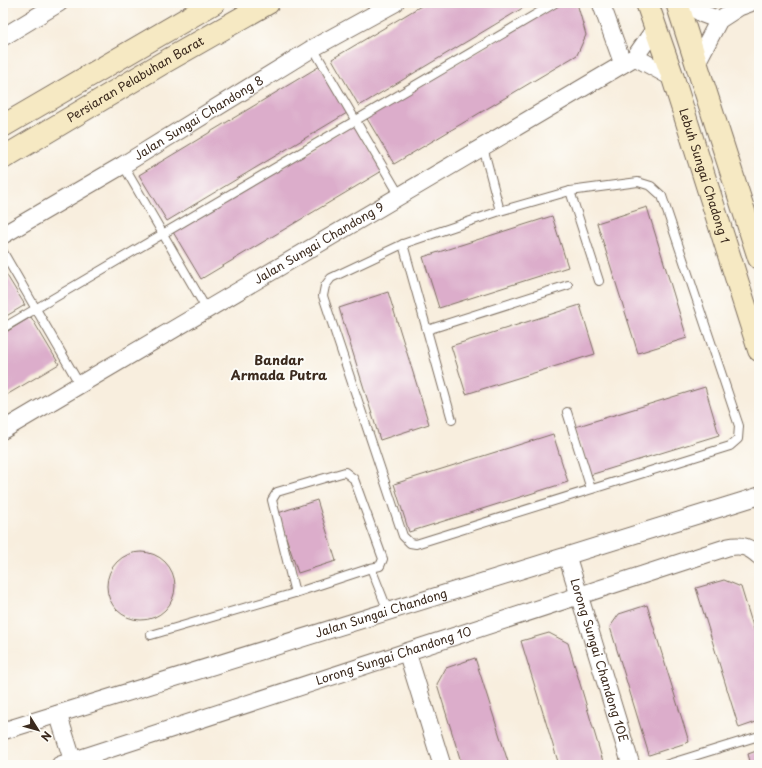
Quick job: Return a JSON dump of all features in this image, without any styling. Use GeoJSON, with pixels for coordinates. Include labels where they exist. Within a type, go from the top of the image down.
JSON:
{"type":"FeatureCollection","features":[{"type":"Feature","properties":{"kind":"street"},"geometry":{"type":"LineString","coordinates":[[3,37],[59,3]]}},
{"type":"Feature","properties":{"kind":"street"},"geometry":{"type":"LineString","coordinates":[[3,126],[214,3]]}},
{"type":"Feature","properties":{"kind":"street","name":"Persiaran Pelabuhan Barat"},"geometry":{"type":"LineString","coordinates":[[3,158],[161,64],[268,3]]}},
{"type":"Feature","properties":{"kind":"street","name":"Jalan Sungai Chandong 8"},"geometry":{"type":"LineString","coordinates":[[3,235],[123,165],[314,48],[395,3]]}},
{"type":"Feature","properties":{"kind":"street"},"geometry":{"type":"LineString","coordinates":[[601,3],[629,61],[673,78]]}},
{"type":"Feature","properties":{"kind":"street","name":"Lebuh Sungai Chadong 1"},"geometry":{"type":"LineString","coordinates":[[647,3],[673,78],[759,350]]}},
{"type":"Feature","properties":{"kind":"street"},"geometry":{"type":"LineString","coordinates":[[677,3],[759,258]]}},
{"type":"Feature","properties":{"kind":"street"},"geometry":{"type":"LineString","coordinates":[[686,3],[703,14],[719,20]]}},
{"type":"Feature","properties":{"kind":"street"},"geometry":{"type":"LineString","coordinates":[[696,64],[719,20],[742,4]]}},
{"type":"Feature","properties":{"kind":"street","name":"Jalan Sungai Chandong 9"},"geometry":{"type":"LineString","coordinates":[[3,430],[629,61],[656,28]]}},
{"type":"Feature","properties":{"kind":"street"},"geometry":{"type":"LineString","coordinates":[[150,40],[158,46],[161,54],[161,64]]}},
{"type":"Feature","properties":{"kind":"street","name":"Jalan Sungai Chandong"},"geometry":{"type":"LineString","coordinates":[[3,731],[759,496]]}},
{"type":"Feature","properties":{"kind":"street","name":"Lorong Sungai Chandong 10"},"geometry":{"type":"LineString","coordinates":[[69,764],[728,546],[745,546],[750,548],[759,556]]}},
{"type":"Feature","properties":{"kind":"street","name":"Lorong Sungai Chandong 10E"},"geometry":{"type":"LineString","coordinates":[[567,556],[631,765]]}},
{"type":"Feature","properties":{"kind":"street"},"geometry":{"type":"LineString","coordinates":[[407,652],[442,765]]}},
{"type":"Feature","properties":{"kind":"street"},"geometry":{"type":"LineString","coordinates":[[58,714],[69,764]]}},
{"type":"Feature","properties":{"kind":"lane"},"geometry":{"type":"LineString","coordinates":[[3,328],[555,3]]}},
{"type":"Feature","properties":{"kind":"lane"},"geometry":{"type":"LineString","coordinates":[[314,48],[400,196]]}},
{"type":"Feature","properties":{"kind":"lane"},"geometry":{"type":"LineString","coordinates":[[483,147],[500,211]]}},
{"type":"Feature","properties":{"kind":"lane"},"geometry":{"type":"LineString","coordinates":[[123,165],[207,310]]}},
{"type":"Feature","properties":{"kind":"lane"},"geometry":{"type":"LineString","coordinates":[[638,182],[651,186],[662,196],[739,426],[738,439],[730,446],[416,544],[410,543],[403,536],[323,296],[325,286],[332,278],[403,244],[500,211],[570,191],[638,182]]}},
{"type":"Feature","properties":{"kind":"lane"},"geometry":{"type":"LineString","coordinates":[[570,191],[599,281]]}},
{"type":"Feature","properties":{"kind":"lane"},"geometry":{"type":"LineString","coordinates":[[403,244],[452,420]]}},
{"type":"Feature","properties":{"kind":"lane"},"geometry":{"type":"LineString","coordinates":[[3,252],[80,384]]}},
{"type":"Feature","properties":{"kind":"lane"},"geometry":{"type":"LineString","coordinates":[[427,330],[568,285]]}},
{"type":"Feature","properties":{"kind":"lane"},"geometry":{"type":"LineString","coordinates":[[567,412],[591,489]]}},
{"type":"Feature","properties":{"kind":"lane"},"geometry":{"type":"LineString","coordinates":[[151,635],[295,593],[380,566],[383,559],[354,479],[345,472],[277,492],[272,500],[295,593]]}},
{"type":"Feature","properties":{"kind":"lane"},"geometry":{"type":"LineString","coordinates":[[371,568],[388,612]]}},
{"type":"Feature","properties":{"kind":"lane"},"geometry":{"type":"LineString","coordinates":[[665,765],[759,736]]}},
{"type":"Feature","properties":{"kind":"building"},"geometry":{"type":"Polygon","coordinates":[[[426,3],[531,3],[359,106],[332,59],[426,3]]]}},
{"type":"Feature","properties":{"kind":"building"},"geometry":{"type":"Polygon","coordinates":[[[560,3],[577,3],[586,35],[577,55],[394,164],[366,117],[560,3]]]}},
{"type":"Feature","properties":{"kind":"building"},"geometry":{"type":"Polygon","coordinates":[[[320,66],[347,113],[167,221],[139,175],[320,66]]]}},
{"type":"Feature","properties":{"kind":"building"},"geometry":{"type":"Polygon","coordinates":[[[354,124],[382,171],[201,279],[173,232],[354,124]]]}},
{"type":"Feature","properties":{"kind":"building"},"geometry":{"type":"Polygon","coordinates":[[[647,207],[687,338],[638,353],[597,223],[647,207]]]}},
{"type":"Feature","properties":{"kind":"building"},"geometry":{"type":"Polygon","coordinates":[[[552,216],[568,267],[439,308],[423,257],[552,216]]]}},
{"type":"Feature","properties":{"kind":"building"},"geometry":{"type":"Polygon","coordinates":[[[3,269],[25,305],[3,318],[3,269]]]}},
{"type":"Feature","properties":{"kind":"building"},"geometry":{"type":"Polygon","coordinates":[[[388,292],[429,424],[380,440],[339,308],[388,292]]]}},
{"type":"Feature","properties":{"kind":"building"},"geometry":{"type":"Polygon","coordinates":[[[580,305],[595,354],[466,394],[451,346],[580,305]]]}},
{"type":"Feature","properties":{"kind":"building"},"geometry":{"type":"Polygon","coordinates":[[[31,317],[59,364],[3,397],[3,334],[31,317]]]}},
{"type":"Feature","properties":{"kind":"building"},"geometry":{"type":"Polygon","coordinates":[[[705,387],[719,435],[590,475],[575,427],[705,387]]]}},
{"type":"Feature","properties":{"kind":"building"},"geometry":{"type":"Polygon","coordinates":[[[553,434],[568,482],[409,532],[394,484],[553,434]]]}},
{"type":"Feature","properties":{"kind":"building"},"geometry":{"type":"Polygon","coordinates":[[[317,500],[336,561],[298,573],[278,513],[317,500]]]}},
{"type":"Feature","properties":{"kind":"building"},"geometry":{"type":"Polygon","coordinates":[[[141,552],[154,554],[165,562],[173,573],[175,586],[173,599],[165,610],[154,618],[141,620],[128,618],[117,610],[109,599],[107,586],[109,573],[117,562],[128,554],[141,552]]]}},
{"type":"Feature","properties":{"kind":"building"},"geometry":{"type":"Polygon","coordinates":[[[724,580],[741,587],[759,646],[759,721],[739,728],[696,588],[724,580]]]}},
{"type":"Feature","properties":{"kind":"building"},"geometry":{"type":"Polygon","coordinates":[[[647,605],[689,742],[649,755],[610,627],[619,614],[647,605]]]}},
{"type":"Feature","properties":{"kind":"building"},"geometry":{"type":"Polygon","coordinates":[[[549,633],[568,643],[604,765],[559,765],[521,641],[549,633]]]}},
{"type":"Feature","properties":{"kind":"building"},"geometry":{"type":"Polygon","coordinates":[[[475,658],[509,765],[462,765],[437,684],[446,668],[475,658]]]}},
{"type":"Feature","properties":{"kind":"building"},"geometry":{"type":"Polygon","coordinates":[[[759,750],[759,765],[751,765],[748,754],[759,750]]]}},
{"type":"Feature","properties":{"kind":"district","name":"Bandar Armada Putra"},"geometry":{"type":"Point","coordinates":[279,368]}}]}
